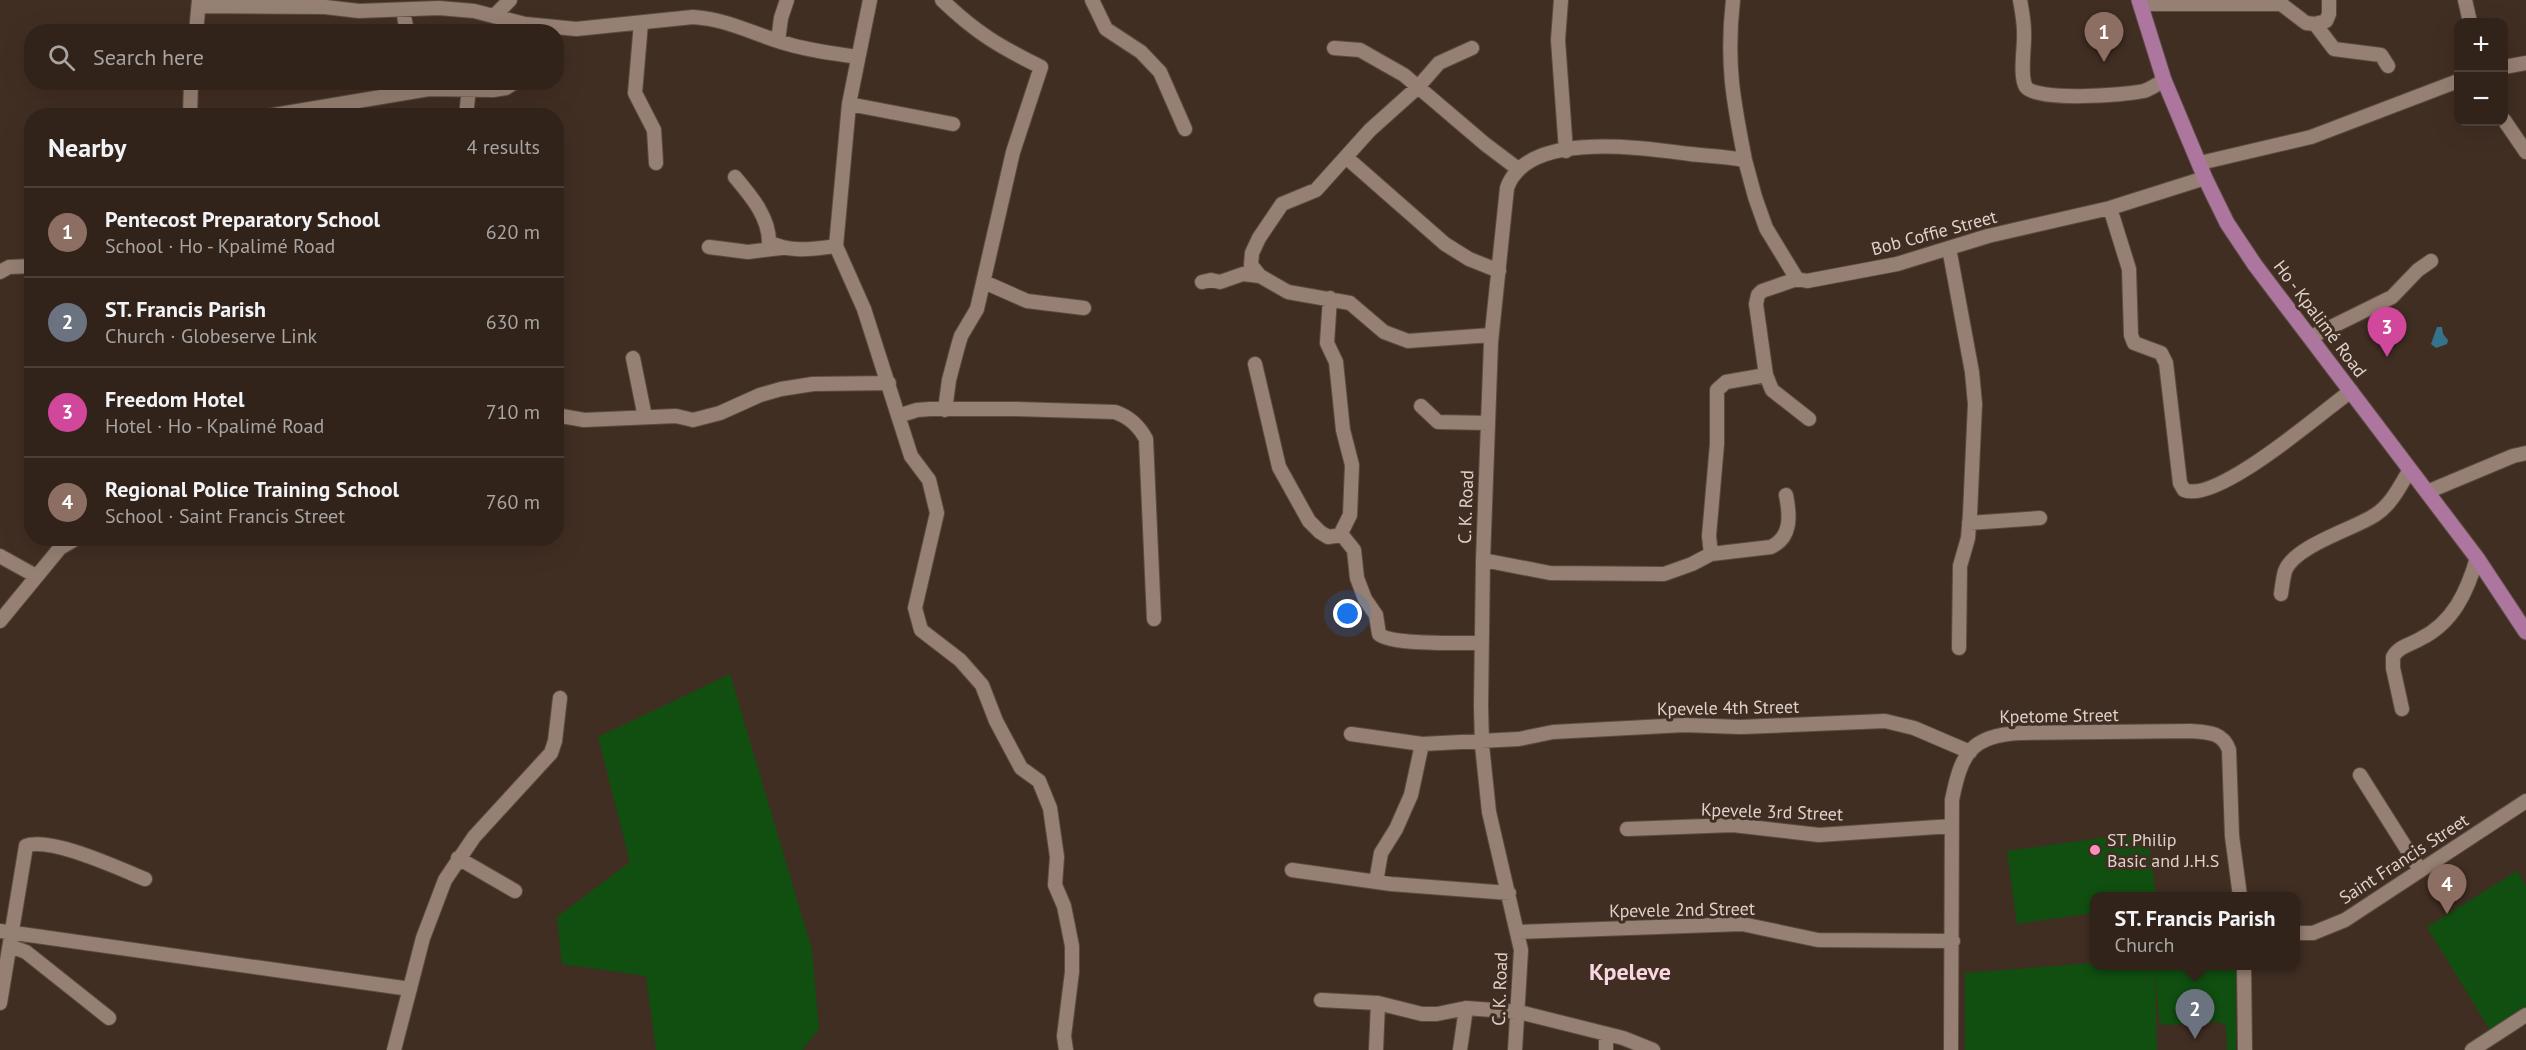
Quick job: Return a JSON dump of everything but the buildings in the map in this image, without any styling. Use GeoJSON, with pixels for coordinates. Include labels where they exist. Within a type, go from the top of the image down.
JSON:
{"type":"FeatureCollection","features":[{"type":"Feature","properties":{"kind":"main road","name":"Ho - Kpalimé Road"},"geometry":{"type":"LineString","coordinates":[[2140,2],[2164,80],[2227,223],[2254,265],[2477,558],[2524,626]]}},
{"type":"Feature","properties":{"kind":"street"},"geometry":{"type":"LineString","coordinates":[[495,15],[510,0]]}},
{"type":"Feature","properties":{"kind":"street"},"geometry":{"type":"LineString","coordinates":[[778,41],[781,18],[787,0]]}},
{"type":"Feature","properties":{"kind":"street"},"geometry":{"type":"LineString","coordinates":[[870,0],[849,104],[836,246],[864,309],[910,456],[929,480],[937,513],[915,608],[921,630],[960,660],[982,685],[1021,768],[1039,781],[1050,808],[1057,857],[1056,885],[1064,906],[1072,946],[1072,972],[1064,1036],[1066,1050]]}},
{"type":"Feature","properties":{"kind":"street"},"geometry":{"type":"LineString","coordinates":[[942,0],[967,24],[990,41],[1041,66],[1013,152],[977,309],[958,346],[949,380],[945,410]]}},
{"type":"Feature","properties":{"kind":"street"},"geometry":{"type":"LineString","coordinates":[[1092,0],[1106,29],[1141,52],[1160,72],[1185,129]]}},
{"type":"Feature","properties":{"kind":"street"},"geometry":{"type":"LineString","coordinates":[[1561,0],[1558,40],[1566,151]]}},
{"type":"Feature","properties":{"kind":"street"},"geometry":{"type":"LineString","coordinates":[[1732,0],[1728,37],[1729,70],[1745,160],[1766,228],[1797,279]]}},
{"type":"Feature","properties":{"kind":"street"},"geometry":{"type":"LineString","coordinates":[[2020,0],[2024,33],[2025,85],[2031,91],[2038,94],[2083,97],[2145,91],[2164,80]]}},
{"type":"Feature","properties":{"kind":"street"},"geometry":{"type":"LineString","coordinates":[[2140,2],[2281,4],[2306,23],[2314,24],[2326,21],[2329,14],[2329,0]]}},
{"type":"Feature","properties":{"kind":"street"},"geometry":{"type":"LineString","coordinates":[[2465,0],[2469,18]]}},
{"type":"Feature","properties":{"kind":"street"},"geometry":{"type":"LineString","coordinates":[[197,24],[199,3],[325,7],[359,11],[439,8],[495,15],[516,24]]}},
{"type":"Feature","properties":{"kind":"street"},"geometry":{"type":"LineString","coordinates":[[404,10],[406,24]]}},
{"type":"Feature","properties":{"kind":"street"},"geometry":{"type":"LineString","coordinates":[[564,29],[710,18],[726,21],[778,41],[857,57]]}},
{"type":"Feature","properties":{"kind":"street"},"geometry":{"type":"LineString","coordinates":[[641,23],[635,93],[654,130],[656,163]]}},
{"type":"Feature","properties":{"kind":"street"},"geometry":{"type":"LineString","coordinates":[[2314,24],[2334,49],[2381,55],[2388,66]]}},
{"type":"Feature","properties":{"kind":"street"},"geometry":{"type":"LineString","coordinates":[[1334,48],[1360,50],[1404,75],[1518,169],[1540,156],[1608,146],[1745,160]]}},
{"type":"Feature","properties":{"kind":"street"},"geometry":{"type":"LineString","coordinates":[[1472,48],[1439,63],[1418,87],[1370,130],[1316,190],[1282,204],[1273,215],[1252,253],[1251,265],[1260,276],[1288,292],[1350,303],[1384,332],[1408,340],[1491,336]]}},
{"type":"Feature","properties":{"kind":"street"},"geometry":{"type":"LineString","coordinates":[[2508,66],[2526,63]]}},
{"type":"Feature","properties":{"kind":"street","name":"Bob Coffie Street"},"geometry":{"type":"LineString","coordinates":[[1766,375],[1757,298],[1762,291],[1797,279],[1807,281],[1897,264],[1988,236],[2110,208],[2203,171],[2311,137],[2454,83]]}},
{"type":"Feature","properties":{"kind":"street"},"geometry":{"type":"LineString","coordinates":[[190,108],[191,90]]}},
{"type":"Feature","properties":{"kind":"street"},"geometry":{"type":"LineString","coordinates":[[339,108],[408,90]]}},
{"type":"Feature","properties":{"kind":"street"},"geometry":{"type":"LineString","coordinates":[[467,108],[469,90]]}},
{"type":"Feature","properties":{"kind":"street"},"geometry":{"type":"LineString","coordinates":[[849,104],[953,124]]}},
{"type":"Feature","properties":{"kind":"street"},"geometry":{"type":"LineString","coordinates":[[2508,126],[2526,152]]}},
{"type":"Feature","properties":{"kind":"street"},"geometry":{"type":"LineString","coordinates":[[1347,158],[1445,244],[1469,259],[1500,271]]}},
{"type":"Feature","properties":{"kind":"street","name":"C. K. Road"},"geometry":{"type":"LineString","coordinates":[[1515,1050],[1522,958],[1509,893],[1490,822],[1482,740],[1482,643],[1491,336],[1500,271],[1507,188],[1518,169]]}},
{"type":"Feature","properties":{"kind":"street"},"geometry":{"type":"LineString","coordinates":[[735,177],[747,190],[769,228],[769,242],[781,248]]}},
{"type":"Feature","properties":{"kind":"street"},"geometry":{"type":"LineString","coordinates":[[2110,208],[2129,269],[2131,335],[2134,343],[2156,349],[2161,353],[2166,363],[2180,483],[2184,490],[2198,492],[2232,478],[2351,390]]}},
{"type":"Feature","properties":{"kind":"street"},"geometry":{"type":"LineString","coordinates":[[709,247],[758,252],[781,248],[809,249],[836,246]]}},
{"type":"Feature","properties":{"kind":"street"},"geometry":{"type":"LineString","coordinates":[[1949,248],[1972,372],[1975,404],[1969,523],[1960,566],[1959,648]]}},
{"type":"Feature","properties":{"kind":"street"},"geometry":{"type":"LineString","coordinates":[[2311,337],[2392,297],[2418,270],[2431,261]]}},
{"type":"Feature","properties":{"kind":"street"},"geometry":{"type":"LineString","coordinates":[[0,272],[9,267],[24,266]]}},
{"type":"Feature","properties":{"kind":"street"},"geometry":{"type":"LineString","coordinates":[[1202,282],[1211,280],[1220,282],[1244,274],[1260,276]]}},
{"type":"Feature","properties":{"kind":"street"},"geometry":{"type":"LineString","coordinates":[[984,282],[1027,301],[1084,308]]}},
{"type":"Feature","properties":{"kind":"street"},"geometry":{"type":"LineString","coordinates":[[1330,298],[1327,344],[1336,362],[1343,430],[1352,465],[1350,515],[1342,535],[1354,550],[1357,578],[1365,600],[1376,615],[1381,637],[1416,642],[1482,643]]}},
{"type":"Feature","properties":{"kind":"street"},"geometry":{"type":"LineString","coordinates":[[633,358],[645,417]]}},
{"type":"Feature","properties":{"kind":"street"},"geometry":{"type":"LineString","coordinates":[[1255,364],[1279,467],[1315,526],[1328,537],[1342,535]]}},
{"type":"Feature","properties":{"kind":"street"},"geometry":{"type":"LineString","coordinates":[[1711,554],[1709,536],[1718,444],[1717,390],[1726,382],[1766,375],[1775,394],[1799,409],[1809,419]]}},
{"type":"Feature","properties":{"kind":"street"},"geometry":{"type":"LineString","coordinates":[[564,416],[584,420],[676,416],[693,420],[720,413],[760,395],[781,389],[813,384],[889,383]]}},
{"type":"Feature","properties":{"kind":"street"},"geometry":{"type":"LineString","coordinates":[[1421,406],[1438,422],[1488,423]]}},
{"type":"Feature","properties":{"kind":"street"},"geometry":{"type":"LineString","coordinates":[[898,416],[917,410],[1016,409],[1115,412],[1129,418],[1139,427],[1146,440],[1154,619]]}},
{"type":"Feature","properties":{"kind":"street"},"geometry":{"type":"LineString","coordinates":[[2427,492],[2513,456],[2526,453]]}},
{"type":"Feature","properties":{"kind":"street"},"geometry":{"type":"LineString","coordinates":[[2281,594],[2285,570],[2292,561],[2328,538],[2375,516],[2395,495],[2409,471]]}},
{"type":"Feature","properties":{"kind":"street"},"geometry":{"type":"LineString","coordinates":[[1483,560],[1550,573],[1664,574],[1711,554],[1771,547],[1778,544],[1786,532],[1789,520],[1786,495]]}},
{"type":"Feature","properties":{"kind":"street"},"geometry":{"type":"LineString","coordinates":[[1969,523],[2040,518]]}},
{"type":"Feature","properties":{"kind":"street"},"geometry":{"type":"LineString","coordinates":[[0,621],[63,546]]}},
{"type":"Feature","properties":{"kind":"street"},"geometry":{"type":"LineString","coordinates":[[0,556],[36,576]]}},
{"type":"Feature","properties":{"kind":"street"},"geometry":{"type":"LineString","coordinates":[[2402,709],[2393,668],[2393,657],[2406,645],[2421,639],[2455,612],[2469,583],[2477,558]]}},
{"type":"Feature","properties":{"kind":"street"},"geometry":{"type":"LineString","coordinates":[[394,1050],[432,911],[445,880],[474,837],[551,753],[555,741],[560,698]]}},
{"type":"Feature","properties":{"kind":"street","name":"Kpevele 4th Street"},"geometry":{"type":"LineString","coordinates":[[1351,734],[1422,744],[1519,740],[1553,732],[1684,725],[1741,727],[1885,721],[1914,728],[1970,752]]}},
{"type":"Feature","properties":{"kind":"street","name":"Kpetome Street"},"geometry":{"type":"LineString","coordinates":[[1951,1050],[1952,800],[1957,775],[1970,752],[1983,739],[2002,734],[2191,731],[2217,734],[2229,750],[2232,836],[2239,892]]}},
{"type":"Feature","properties":{"kind":"street"},"geometry":{"type":"LineString","coordinates":[[1376,882],[1381,853],[1399,823],[1411,795],[1422,744]]}},
{"type":"Feature","properties":{"kind":"street"},"geometry":{"type":"LineString","coordinates":[[2360,775],[2420,870]]}},
{"type":"Feature","properties":{"kind":"street","name":"Saint Francis Street"},"geometry":{"type":"LineString","coordinates":[[2300,933],[2313,933],[2345,920],[2526,801]]}},
{"type":"Feature","properties":{"kind":"street","name":"Kpevele 3rd Street"},"geometry":{"type":"LineString","coordinates":[[1627,830],[1733,825],[1819,835],[1952,826]]}},
{"type":"Feature","properties":{"kind":"street"},"geometry":{"type":"LineString","coordinates":[[0,1003],[7,937],[24,849],[29,845],[48,845],[80,854],[145,879]]}},
{"type":"Feature","properties":{"kind":"street"},"geometry":{"type":"LineString","coordinates":[[458,858],[515,891]]}},
{"type":"Feature","properties":{"kind":"street"},"geometry":{"type":"LineString","coordinates":[[1292,870],[1376,882],[1509,893]]}},
{"type":"Feature","properties":{"kind":"street","name":"Kpevele 2nd Street"},"geometry":{"type":"LineString","coordinates":[[1518,932],[1742,924],[1818,940],[1953,941]]}},
{"type":"Feature","properties":{"kind":"street"},"geometry":{"type":"LineString","coordinates":[[7,937],[410,989]]}},
{"type":"Feature","properties":{"kind":"street"},"geometry":{"type":"LineString","coordinates":[[7,937],[110,1018]]}},
{"type":"Feature","properties":{"kind":"street"},"geometry":{"type":"LineString","coordinates":[[2244,970],[2246,1050]]}},
{"type":"Feature","properties":{"kind":"street"},"geometry":{"type":"LineString","coordinates":[[1321,1000],[1378,1003],[1422,1014],[1437,1014],[1466,1008],[1519,1012],[1606,1034],[1653,1050]]}},
{"type":"Feature","properties":{"kind":"street"},"geometry":{"type":"LineString","coordinates":[[1376,1050],[1378,1003]]}},
{"type":"Feature","properties":{"kind":"street"},"geometry":{"type":"LineString","coordinates":[[1460,1050],[1466,1008]]}},
{"type":"Feature","properties":{"kind":"street"},"geometry":{"type":"LineString","coordinates":[[2472,1050],[2526,1016]]}},
{"type":"Feature","properties":{"kind":"street"},"geometry":{"type":"LineString","coordinates":[[1606,1034],[1606,1050]]}},
{"type":"Feature","properties":{"kind":"street"},"geometry":{"type":"LineString","coordinates":[[2494,1037],[2501,1050]]}},
{"type":"Feature","properties":{"kind":"green space"},"geometry":{"type":"Polygon","coordinates":[[[730,674],[812,950],[819,1029],[802,1050],[656,1050],[646,976],[562,964],[557,917],[630,862],[598,737],[730,674]]]}},
{"type":"Feature","properties":{"kind":"green space"},"geometry":{"type":"Polygon","coordinates":[[[2147,832],[2155,892],[2090,892],[2090,914],[2017,924],[2007,851],[2147,832]]]}},
{"type":"Feature","properties":{"kind":"green space"},"geometry":{"type":"Polygon","coordinates":[[[2517,871],[2526,886],[2526,1008],[2490,1030],[2427,927],[2517,871]]]}},
{"type":"Feature","properties":{"kind":"green space"},"geometry":{"type":"Polygon","coordinates":[[[2090,963],[2090,970],[2155,970],[2157,1050],[1965,1050],[1965,973],[2090,963]]]}},
{"type":"Feature","properties":{"kind":"green space"},"geometry":{"type":"Polygon","coordinates":[[[2155,970],[2236,970],[2236,1050],[2227,1050],[2226,1026],[2220,1022],[2162,1025],[2159,1019],[2155,970]]]}},
{"type":"Feature","properties":{"kind":"water"},"geometry":{"type":"Polygon","coordinates":[[[2437,327],[2442,327],[2443,334],[2448,340],[2447,344],[2436,348],[2431,344],[2437,327]]]}},
{"type":"Feature","properties":{"kind":"place","name":"Pentecost Preparatory School"},"geometry":{"type":"Point","coordinates":[2104,62]}},
{"type":"Feature","properties":{"kind":"place","name":"Freedom Hotel"},"geometry":{"type":"Point","coordinates":[2387,357]}},
{"type":"Feature","properties":{"kind":"place","name":"ST. Philip Basic and J.H.S"},"geometry":{"type":"Point","coordinates":[2095,850]}},
{"type":"Feature","properties":{"kind":"place","name":"Regional Police Training School"},"geometry":{"type":"Point","coordinates":[2447,914]}},
{"type":"Feature","properties":{"kind":"place","name":"ST. Francis Parish"},"geometry":{"type":"Point","coordinates":[2195,1039]}},
{"type":"Feature","properties":{"kind":"district","name":"Kpeleve"},"geometry":{"type":"Point","coordinates":[1630,972]}}]}
